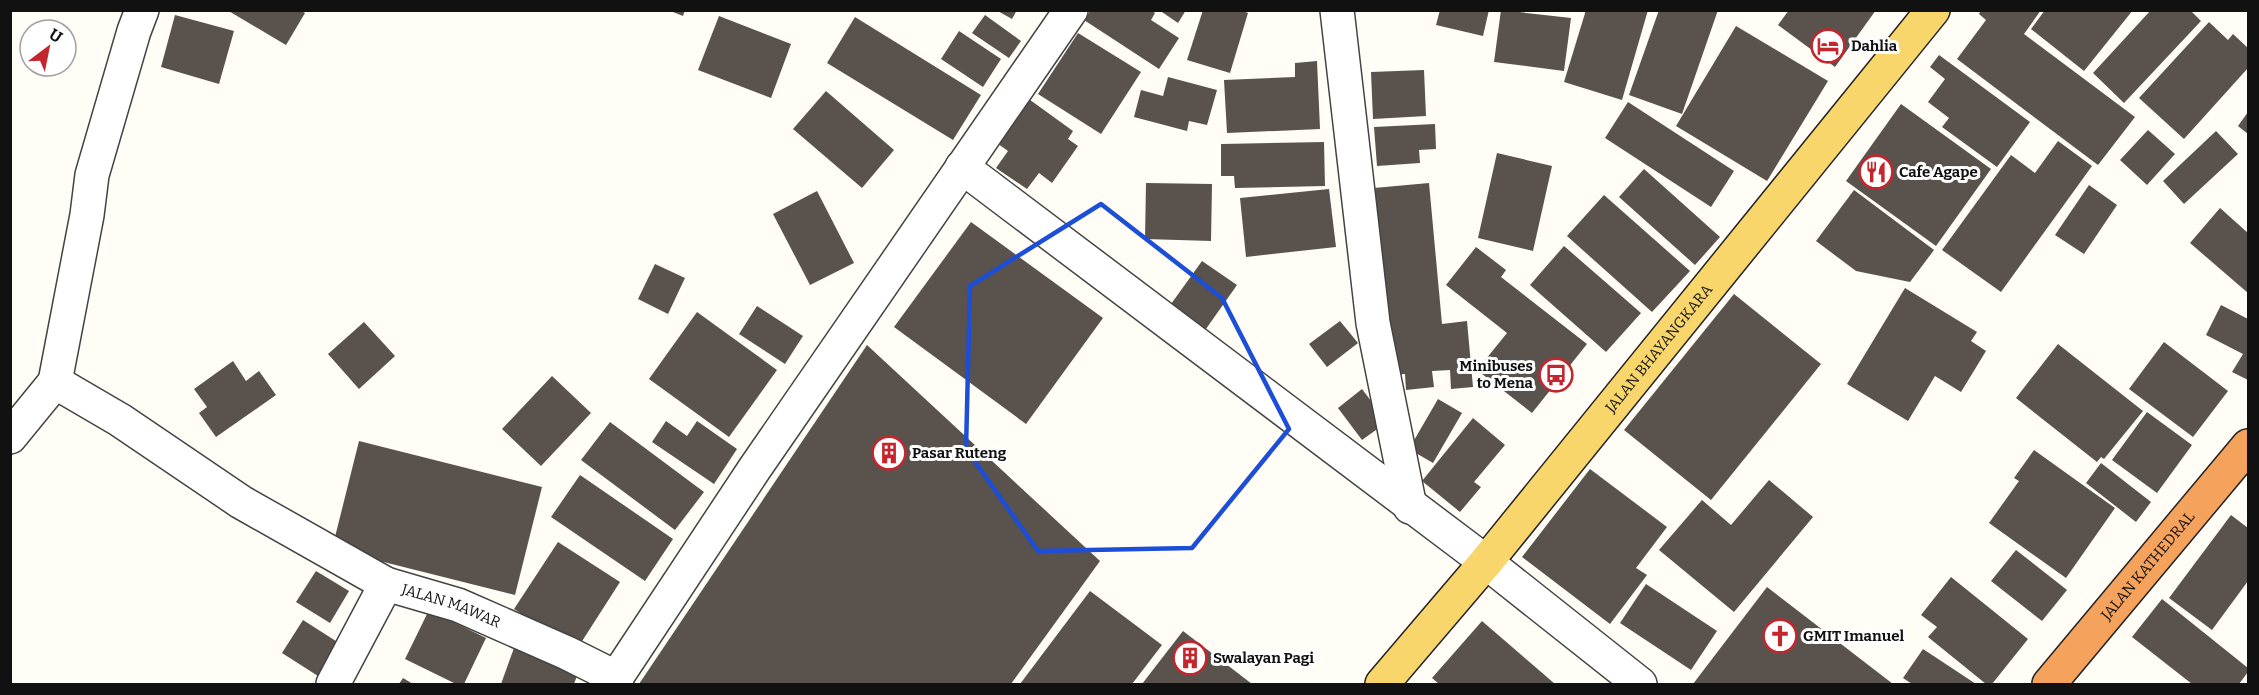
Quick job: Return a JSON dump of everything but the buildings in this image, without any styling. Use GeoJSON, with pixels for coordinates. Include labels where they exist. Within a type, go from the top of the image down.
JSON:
{"type":"FeatureCollection","features":[{"type":"Feature","properties":{"kind":"highway","name":"JALAN KATHEDRAL"},"geometry":{"type":"LineString","coordinates":[[2049,684],[2248,446]]}},
{"type":"Feature","properties":{"kind":"main road","name":"JALAN BHAYANGKARA"},"geometry":{"type":"LineString","coordinates":[[1382,684],[1485,562],[1933,10]]}},
{"type":"Feature","properties":{"kind":"street"},"geometry":{"type":"LineString","coordinates":[[10,437],[55,382],[87,215],[92,175],[142,10]]}},
{"type":"Feature","properties":{"kind":"street"},"geometry":{"type":"LineString","coordinates":[[615,681],[755,468],[1071,10]]}},
{"type":"Feature","properties":{"kind":"street"},"geometry":{"type":"LineString","coordinates":[[1337,10],[1373,323],[1410,507]]}},
{"type":"Feature","properties":{"kind":"street"},"geometry":{"type":"LineString","coordinates":[[962,167],[1485,562],[1640,684]]}},
{"type":"Feature","properties":{"kind":"street"},"geometry":{"type":"LineString","coordinates":[[55,382],[120,420],[241,502],[386,584]]}},
{"type":"Feature","properties":{"kind":"street","name":"JALAN MAWAR"},"geometry":{"type":"LineString","coordinates":[[333,684],[386,584],[458,605],[567,652],[615,681]]}},
{"type":"Feature","properties":{"kind":"highlighted area"},"geometry":{"type":"Polygon","coordinates":[[[1101,204],[1222,298],[1289,429],[1192,548],[1038,551],[966,449],[970,286],[1101,204]]]}},
{"type":"Feature","properties":{"kind":"place","name":"Dahlia"},"geometry":{"type":"Point","coordinates":[1828,46]}},
{"type":"Feature","properties":{"kind":"place","name":"Cafe Agape"},"geometry":{"type":"Point","coordinates":[1876,172]}},
{"type":"Feature","properties":{"kind":"place","name":"Minibuses to Mena"},"geometry":{"type":"Point","coordinates":[1556,375]}},
{"type":"Feature","properties":{"kind":"place","name":"Pasar Ruteng"},"geometry":{"type":"Point","coordinates":[889,453]}},
{"type":"Feature","properties":{"kind":"place","name":"GMIT Imanuel"},"geometry":{"type":"Point","coordinates":[1780,636]}},
{"type":"Feature","properties":{"kind":"place","name":"Swalayan Pagi"},"geometry":{"type":"Point","coordinates":[1190,658]}}]}
